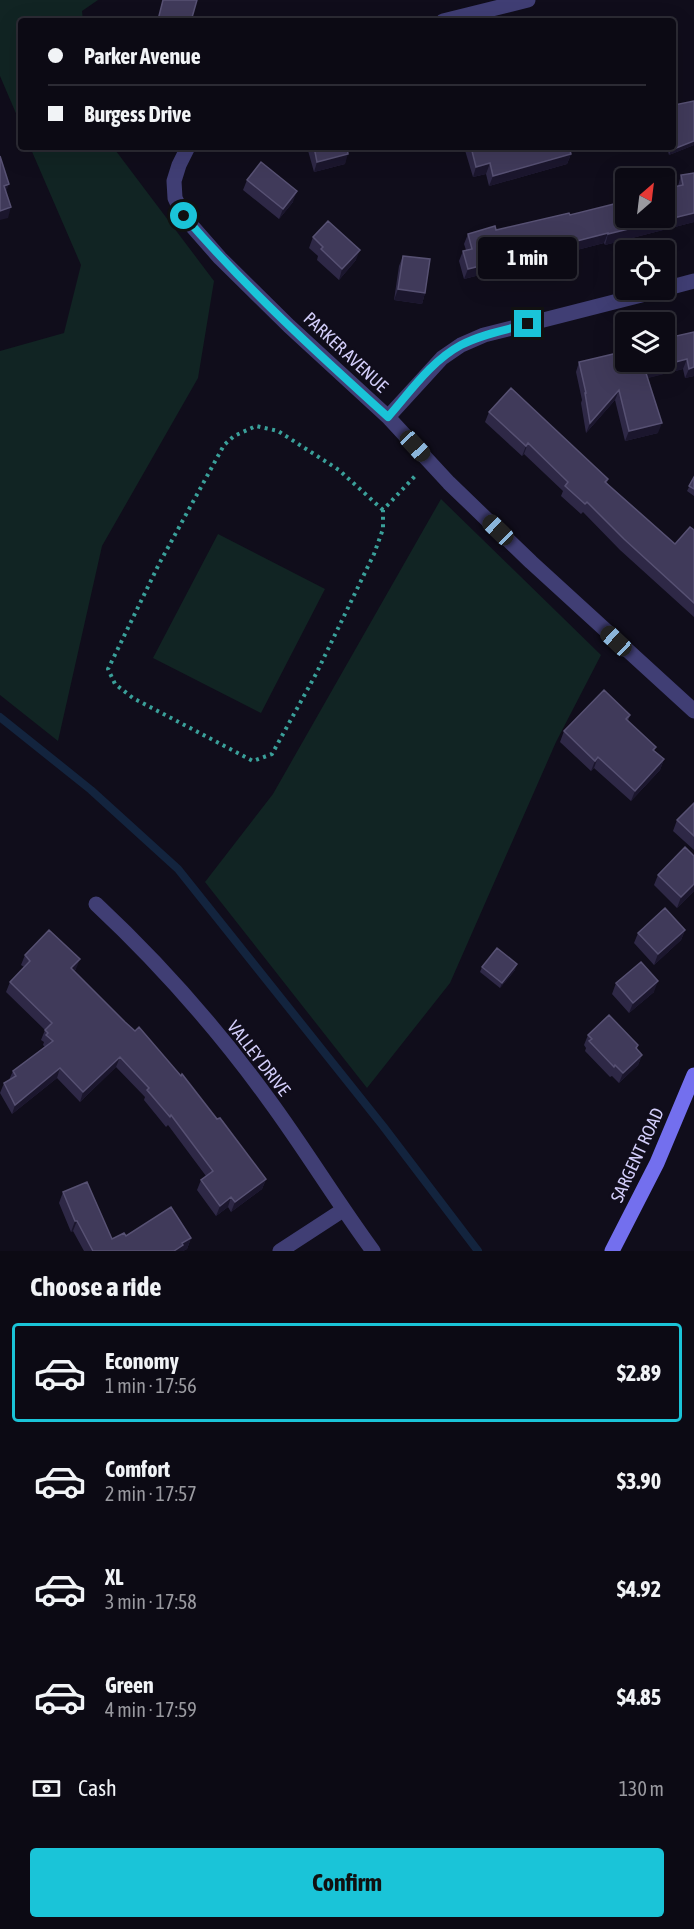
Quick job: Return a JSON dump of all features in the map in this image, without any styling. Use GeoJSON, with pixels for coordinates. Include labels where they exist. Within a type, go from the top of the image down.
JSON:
{"type":"FeatureCollection","features":[{"type":"Feature","properties":{"kind":"main road","name":"SARGENT ROAD"},"geometry":{"type":"LineString","coordinates":[[612,1251],[657,1163],[694,1075]]}},
{"type":"Feature","properties":{"kind":"street"},"geometry":{"type":"LineString","coordinates":[[455,18],[528,0]]}},
{"type":"Feature","properties":{"kind":"street","name":"PARKER AVENUE"},"geometry":{"type":"LineString","coordinates":[[186,150],[178,165],[174,181],[175,198],[184,216],[220,258],[289,326],[388,417],[531,562],[694,711]]}},
{"type":"Feature","properties":{"kind":"street"},"geometry":{"type":"LineString","coordinates":[[675,286],[694,281]]}},
{"type":"Feature","properties":{"kind":"street"},"geometry":{"type":"LineString","coordinates":[[388,417],[442,358],[461,345],[484,335],[620,300]]}},
{"type":"Feature","properties":{"kind":"street","name":"VALLEY DRIVE"},"geometry":{"type":"LineString","coordinates":[[96,904],[138,944],[225,1044],[268,1099],[373,1251]]}},
{"type":"Feature","properties":{"kind":"street"},"geometry":{"type":"LineString","coordinates":[[280,1251],[343,1210]]}},
{"type":"Feature","properties":{"kind":"path"},"geometry":{"type":"LineString","coordinates":[[383,510],[339,470],[278,430],[256,426],[234,436],[224,445],[159,564],[108,669],[115,684],[133,698],[253,761],[272,754],[316,674],[365,573],[383,529],[383,510],[429,461]]}},
{"type":"Feature","properties":{"kind":"green space"},"geometry":{"type":"Polygon","coordinates":[[[0,0],[98,0],[82,11],[83,18],[18,18],[18,118],[0,76],[0,0]]]}},
{"type":"Feature","properties":{"kind":"green space"},"geometry":{"type":"Polygon","coordinates":[[[31,150],[115,150],[214,281],[198,378],[102,546],[58,741],[0,695],[0,351],[64,333],[81,265],[31,150]]]}},
{"type":"Feature","properties":{"kind":"green space"},"geometry":{"type":"Polygon","coordinates":[[[441,499],[601,655],[556,742],[450,983],[367,1088],[205,882],[273,794],[441,499]]]}},
{"type":"Feature","properties":{"kind":"green space"},"geometry":{"type":"Polygon","coordinates":[[[218,534],[325,589],[261,713],[153,658],[218,534]]]}},
{"type":"Feature","properties":{"kind":"building"},"geometry":{"type":"Polygon","coordinates":[[[163,0],[197,0],[192,18],[158,18],[163,0]]]}},
{"type":"Feature","properties":{"kind":"building"},"geometry":{"type":"Polygon","coordinates":[[[694,101],[694,141],[676,148],[676,105],[694,101]]]}},
{"type":"Feature","properties":{"kind":"building"},"geometry":{"type":"Polygon","coordinates":[[[315,150],[347,150],[348,154],[317,162],[315,150]]]}},
{"type":"Feature","properties":{"kind":"building"},"geometry":{"type":"Polygon","coordinates":[[[472,150],[570,150],[571,154],[493,176],[490,163],[476,167],[472,150]]]}},
{"type":"Feature","properties":{"kind":"building"},"geometry":{"type":"Polygon","coordinates":[[[0,156],[9,184],[4,186],[11,207],[0,211],[0,156]]]}},
{"type":"Feature","properties":{"kind":"building"},"geometry":{"type":"Polygon","coordinates":[[[261,162],[297,191],[283,209],[247,180],[261,162]]]}},
{"type":"Feature","properties":{"kind":"building"},"geometry":{"type":"Polygon","coordinates":[[[694,173],[694,213],[675,218],[675,187],[683,185],[681,175],[694,173]]]}},
{"type":"Feature","properties":{"kind":"building"},"geometry":{"type":"Polygon","coordinates":[[[615,204],[615,228],[633,228],[468,269],[463,251],[472,249],[468,234],[495,226],[496,230],[569,213],[570,215],[615,204]]]}},
{"type":"Feature","properties":{"kind":"building"},"geometry":{"type":"Polygon","coordinates":[[[328,221],[360,250],[342,269],[321,249],[323,247],[313,237],[328,221]]]}},
{"type":"Feature","properties":{"kind":"building"},"geometry":{"type":"Polygon","coordinates":[[[403,256],[430,259],[425,293],[398,289],[403,256]]]}},
{"type":"Feature","properties":{"kind":"building"},"geometry":{"type":"Polygon","coordinates":[[[694,332],[694,367],[689,369],[687,359],[675,362],[676,336],[694,332]]]}},
{"type":"Feature","properties":{"kind":"building"},"geometry":{"type":"Polygon","coordinates":[[[615,354],[615,372],[646,372],[662,423],[629,431],[619,390],[590,423],[579,362],[615,354]]]}},
{"type":"Feature","properties":{"kind":"building"},"geometry":{"type":"Polygon","coordinates":[[[511,388],[608,479],[605,482],[675,544],[690,527],[694,530],[694,603],[587,502],[585,504],[565,486],[568,482],[528,443],[526,446],[489,412],[511,388]]]}},
{"type":"Feature","properties":{"kind":"building"},"geometry":{"type":"Polygon","coordinates":[[[694,477],[694,489],[689,486],[694,477]]]}},
{"type":"Feature","properties":{"kind":"building"},"geometry":{"type":"Polygon","coordinates":[[[604,690],[630,715],[626,719],[656,747],[653,750],[664,759],[635,791],[598,757],[595,761],[564,731],[604,690]]]}},
{"type":"Feature","properties":{"kind":"building"},"geometry":{"type":"Polygon","coordinates":[[[694,803],[694,836],[677,820],[694,803]]]}},
{"type":"Feature","properties":{"kind":"building"},"geometry":{"type":"Polygon","coordinates":[[[685,847],[694,856],[694,884],[681,897],[658,875],[685,847]]]}},
{"type":"Feature","properties":{"kind":"building"},"geometry":{"type":"Polygon","coordinates":[[[665,908],[685,930],[658,954],[638,933],[665,908]]]}},
{"type":"Feature","properties":{"kind":"building"},"geometry":{"type":"Polygon","coordinates":[[[49,930],[80,959],[71,968],[135,1031],[139,1027],[181,1076],[182,1074],[217,1119],[220,1118],[266,1179],[235,1202],[231,1197],[220,1206],[201,1180],[213,1171],[171,1115],[170,1117],[147,1090],[149,1088],[120,1057],[83,1092],[60,1068],[15,1105],[4,1083],[16,1076],[13,1071],[53,1041],[46,1035],[48,1033],[45,1030],[52,1023],[10,982],[30,961],[25,955],[49,930]]]}},
{"type":"Feature","properties":{"kind":"building"},"geometry":{"type":"Polygon","coordinates":[[[497,948],[517,964],[502,983],[482,967],[497,948]]]}},
{"type":"Feature","properties":{"kind":"building"},"geometry":{"type":"Polygon","coordinates":[[[641,962],[658,981],[633,1003],[616,983],[641,962]]]}},
{"type":"Feature","properties":{"kind":"building"},"geometry":{"type":"Polygon","coordinates":[[[609,1015],[638,1045],[636,1048],[642,1055],[623,1073],[589,1041],[592,1039],[588,1035],[609,1015]]]}},
{"type":"Feature","properties":{"kind":"building"},"geometry":{"type":"Polygon","coordinates":[[[87,1182],[112,1239],[124,1233],[126,1236],[171,1207],[191,1238],[174,1251],[93,1251],[75,1221],[63,1192],[87,1182]]]}},
{"type":"Feature","properties":{"kind":"waterway"},"geometry":{"type":"LineString","coordinates":[[0,717],[91,790],[178,869],[383,1126],[478,1251]]}},
{"type":"Feature","properties":{"kind":"route"},"geometry":{"type":"LineString","coordinates":[[184,216],[220,258],[289,326],[388,417],[442,358],[461,345],[484,335],[528,324]]}}]}
